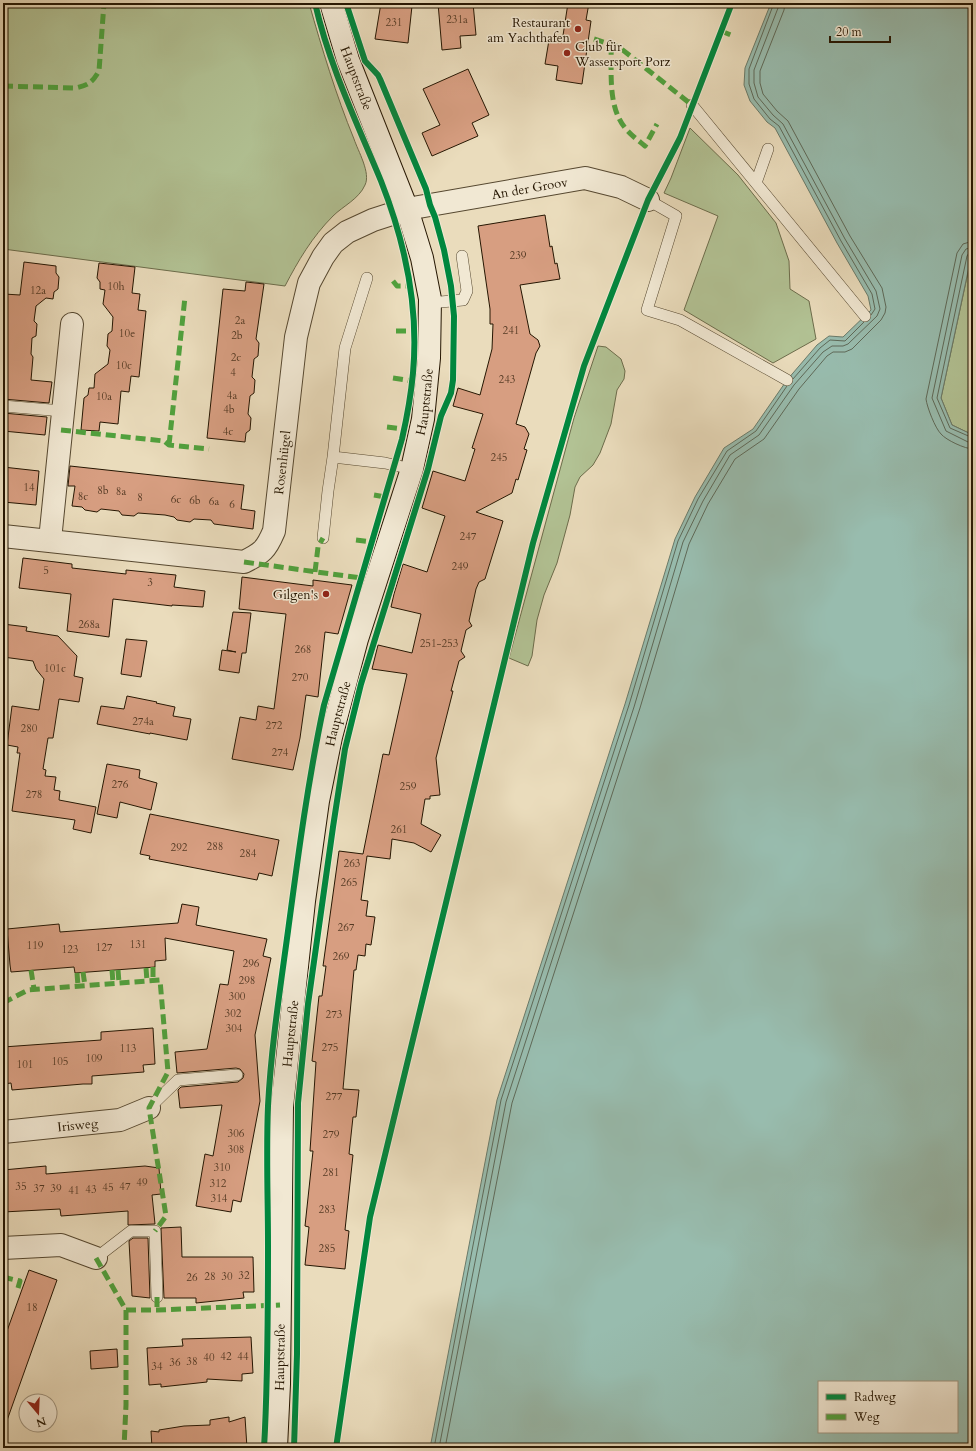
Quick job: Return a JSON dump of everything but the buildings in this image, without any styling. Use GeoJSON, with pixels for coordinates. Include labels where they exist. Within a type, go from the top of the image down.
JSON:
{"type":"FeatureCollection","features":[{"type":"Feature","properties":{"kind":"main road","name":"Hauptstraße"},"geometry":{"type":"LineString","coordinates":[[276,1448],[279,1384],[282,1107],[304,901],[318,801],[331,737],[357,639],[412,469],[422,419],[429,358],[430,304],[422,258],[407,209],[348,60],[331,3]]}},
{"type":"Feature","properties":{"kind":"main road","name":"An der Groov"},"geometry":{"type":"LineString","coordinates":[[407,209],[585,178],[620,186],[648,200]]}},
{"type":"Feature","properties":{"kind":"main road","name":"Rosenhügel"},"geometry":{"type":"LineString","coordinates":[[3,536],[244,562],[261,554],[269,543],[274,531],[296,337],[309,282],[333,243],[347,232],[372,220],[407,209]]}},
{"type":"Feature","properties":{"kind":"main road"},"geometry":{"type":"LineString","coordinates":[[50,540],[72,324]]}},
{"type":"Feature","properties":{"kind":"main road","name":"Irisweg"},"geometry":{"type":"LineString","coordinates":[[3,1132],[120,1120],[149,1108]]}},
{"type":"Feature","properties":{"kind":"main road"},"geometry":{"type":"LineString","coordinates":[[3,1248],[61,1244],[96,1258]]}},
{"type":"Feature","properties":{"kind":"lane"},"geometry":{"type":"LineString","coordinates":[[692,105],[865,316]]}},
{"type":"Feature","properties":{"kind":"lane"},"geometry":{"type":"LineString","coordinates":[[756,183],[768,149]]}},
{"type":"Feature","properties":{"kind":"lane"},"geometry":{"type":"LineString","coordinates":[[648,200],[676,216],[647,310],[680,320],[787,380]]}},
{"type":"Feature","properties":{"kind":"lane"},"geometry":{"type":"LineString","coordinates":[[430,304],[463,300],[467,291],[462,256]]}},
{"type":"Feature","properties":{"kind":"lane"},"geometry":{"type":"LineString","coordinates":[[323,538],[345,348],[367,278]]}},
{"type":"Feature","properties":{"kind":"lane"},"geometry":{"type":"LineString","coordinates":[[3,406],[63,411]]}},
{"type":"Feature","properties":{"kind":"lane"},"geometry":{"type":"LineString","coordinates":[[333,457],[385,463],[412,469]]}},
{"type":"Feature","properties":{"kind":"lane"},"geometry":{"type":"LineString","coordinates":[[149,1108],[178,1080],[237,1075]]}},
{"type":"Feature","properties":{"kind":"lane"},"geometry":{"type":"LineString","coordinates":[[96,1258],[131,1231],[156,1231],[157,1297]]}},
{"type":"Feature","properties":{"kind":"shaded area"},"geometry":{"type":"Polygon","coordinates":[[[3,3],[309,3],[335,89],[365,168],[365,185],[359,194],[337,212],[318,232],[300,258],[285,286],[3,249],[3,3]]]}},
{"type":"Feature","properties":{"kind":"shaded area"},"geometry":{"type":"Polygon","coordinates":[[[690,128],[738,175],[776,223],[789,261],[790,289],[809,301],[816,339],[773,363],[684,310],[718,216],[664,193],[690,128]]]}},
{"type":"Feature","properties":{"kind":"shaded area"},"geometry":{"type":"Polygon","coordinates":[[[973,249],[973,435],[952,425],[941,398],[973,249]]]}},
{"type":"Feature","properties":{"kind":"shaded area"},"geometry":{"type":"Polygon","coordinates":[[[598,346],[606,347],[621,359],[625,371],[624,379],[617,390],[611,424],[600,453],[593,465],[580,477],[575,487],[570,515],[557,563],[544,595],[537,620],[532,656],[528,666],[509,658],[574,418],[598,346]]]}},
{"type":"Feature","properties":{"kind":"water"},"geometry":{"type":"Polygon","coordinates":[[[771,3],[973,3],[973,248],[941,398],[952,425],[973,435],[973,1448],[430,1448],[497,1100],[625,704],[675,539],[695,497],[724,448],[753,429],[787,380],[817,345],[829,336],[843,337],[871,310],[868,296],[837,243],[775,128],[767,122],[750,101],[744,85],[745,68],[771,3]]]}},
{"type":"Feature","properties":{"kind":"marked path"},"geometry":{"type":"LineString","coordinates":[[3,86],[76,88],[89,83],[99,71],[104,3]]}},
{"type":"Feature","properties":{"kind":"marked path"},"geometry":{"type":"LineString","coordinates":[[721,31],[731,35]]}},
{"type":"Feature","properties":{"kind":"marked path"},"geometry":{"type":"LineString","coordinates":[[594,39],[619,47],[692,105]]}},
{"type":"Feature","properties":{"kind":"marked path"},"geometry":{"type":"LineString","coordinates":[[611,45],[613,100],[620,120],[628,132],[645,146],[657,124]]}},
{"type":"Feature","properties":{"kind":"marked path"},"geometry":{"type":"LineString","coordinates":[[393,281],[397,286],[410,286]]}},
{"type":"Feature","properties":{"kind":"marked path"},"geometry":{"type":"LineString","coordinates":[[169,445],[185,297]]}},
{"type":"Feature","properties":{"kind":"marked path"},"geometry":{"type":"LineString","coordinates":[[396,331],[414,331]]}},
{"type":"Feature","properties":{"kind":"marked path"},"geometry":{"type":"LineString","coordinates":[[393,378],[412,381]]}},
{"type":"Feature","properties":{"kind":"marked path"},"geometry":{"type":"LineString","coordinates":[[387,427],[404,429]]}},
{"type":"Feature","properties":{"kind":"marked path"},"geometry":{"type":"LineString","coordinates":[[61,430],[164,441],[169,445],[209,449]]}},
{"type":"Feature","properties":{"kind":"marked path"},"geometry":{"type":"LineString","coordinates":[[374,495],[385,497]]}},
{"type":"Feature","properties":{"kind":"marked path"},"geometry":{"type":"LineString","coordinates":[[315,572],[318,547],[323,538]]}},
{"type":"Feature","properties":{"kind":"marked path"},"geometry":{"type":"LineString","coordinates":[[356,540],[372,542]]}},
{"type":"Feature","properties":{"kind":"marked path"},"geometry":{"type":"LineString","coordinates":[[244,562],[361,578]]}},
{"type":"Feature","properties":{"kind":"marked path"},"geometry":{"type":"LineString","coordinates":[[153,967],[153,980]]}},
{"type":"Feature","properties":{"kind":"marked path"},"geometry":{"type":"LineString","coordinates":[[146,968],[147,981]]}},
{"type":"Feature","properties":{"kind":"marked path"},"geometry":{"type":"LineString","coordinates":[[31,970],[34,989]]}},
{"type":"Feature","properties":{"kind":"marked path"},"geometry":{"type":"LineString","coordinates":[[112,970],[113,983]]}},
{"type":"Feature","properties":{"kind":"marked path"},"geometry":{"type":"LineString","coordinates":[[118,970],[119,983]]}},
{"type":"Feature","properties":{"kind":"marked path"},"geometry":{"type":"LineString","coordinates":[[83,972],[85,986]]}},
{"type":"Feature","properties":{"kind":"marked path"},"geometry":{"type":"LineString","coordinates":[[77,973],[78,986]]}},
{"type":"Feature","properties":{"kind":"marked path"},"geometry":{"type":"LineString","coordinates":[[3,1003],[28,990],[160,980],[168,1072],[149,1108],[166,1216],[155,1231]]}},
{"type":"Feature","properties":{"kind":"marked path"},"geometry":{"type":"LineString","coordinates":[[96,1258],[126,1310],[126,1405],[124,1448]]}},
{"type":"Feature","properties":{"kind":"marked path"},"geometry":{"type":"LineString","coordinates":[[3,1279],[7,1278],[20,1281],[18,1288]]}},
{"type":"Feature","properties":{"kind":"marked path"},"geometry":{"type":"LineString","coordinates":[[157,1297],[157,1310]]}},
{"type":"Feature","properties":{"kind":"marked path"},"geometry":{"type":"LineString","coordinates":[[126,1310],[280,1305]]}},
{"type":"Feature","properties":{"kind":"cycle path"},"geometry":{"type":"LineString","coordinates":[[264,1448],[268,1347],[267,1141],[271,1062],[276,1019],[308,790],[318,733],[324,705],[402,439],[411,390],[414,349],[412,300],[397,228],[390,204],[336,71],[315,3]]}},
{"type":"Feature","properties":{"kind":"cycle path"},"geometry":{"type":"LineString","coordinates":[[294,1448],[297,1354],[298,1103],[308,1004],[333,827],[345,749],[361,684],[428,469],[441,416],[451,393],[453,380],[454,316],[451,286],[444,250],[435,217],[426,189],[380,79],[365,61],[346,3]]}},
{"type":"Feature","properties":{"kind":"cycle path"},"geometry":{"type":"LineString","coordinates":[[336,1448],[370,1217],[533,543],[584,366],[648,200],[680,138],[732,3]]}},
{"type":"Feature","properties":{"kind":"place","name":"Restaurant am Yachthafen"},"geometry":{"type":"Point","coordinates":[578,29]}},
{"type":"Feature","properties":{"kind":"place","name":"Club für Wassersport Porz"},"geometry":{"type":"Point","coordinates":[567,53]}},
{"type":"Feature","properties":{"kind":"place","name":"Gilgen's"},"geometry":{"type":"Point","coordinates":[326,594]}}]}
